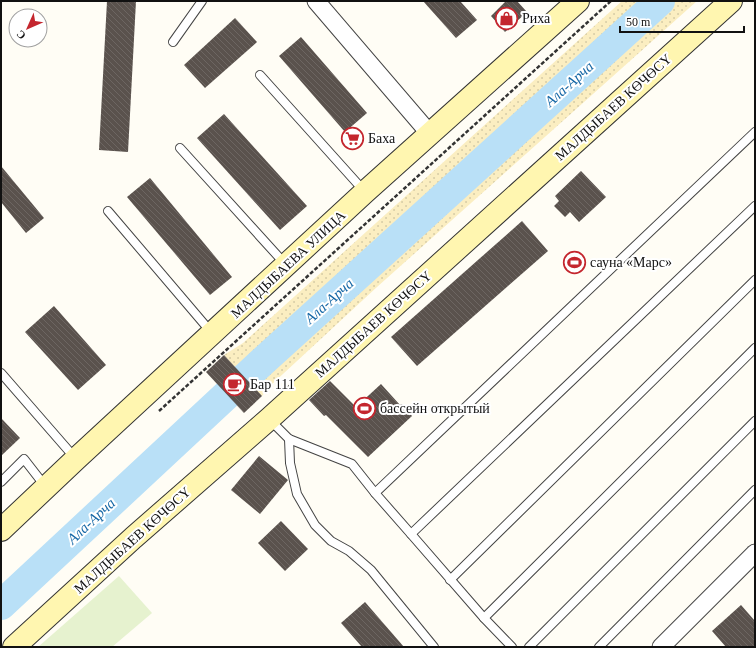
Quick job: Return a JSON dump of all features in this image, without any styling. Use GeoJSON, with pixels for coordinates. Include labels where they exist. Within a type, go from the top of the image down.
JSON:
{"type":"FeatureCollection","features":[{"type":"Feature","properties":{"kind":"street"},"geometry":{"type":"LineString","coordinates":[[316,1],[430,134]]}},
{"type":"Feature","properties":{"kind":"street","name":"МАЛДЫБАЕВА УЛИЦА"},"geometry":{"type":"LineString","coordinates":[[1,530],[365,192],[578,1]]}},
{"type":"Feature","properties":{"kind":"street","name":"МАЛДЫБАЕВ КӨЧӨСҮ"},"geometry":{"type":"LineString","coordinates":[[14,647],[731,1]]}},
{"type":"Feature","properties":{"kind":"street"},"geometry":{"type":"LineString","coordinates":[[661,647],[755,553]]}},
{"type":"Feature","properties":{"kind":"lane"},"geometry":{"type":"LineString","coordinates":[[173,42],[202,1]]}},
{"type":"Feature","properties":{"kind":"lane"},"geometry":{"type":"LineString","coordinates":[[260,75],[365,192]]}},
{"type":"Feature","properties":{"kind":"lane"},"geometry":{"type":"LineString","coordinates":[[375,493],[755,132]]}},
{"type":"Feature","properties":{"kind":"lane"},"geometry":{"type":"LineString","coordinates":[[180,148],[286,266]]}},
{"type":"Feature","properties":{"kind":"lane"},"geometry":{"type":"LineString","coordinates":[[411,534],[755,206]]}},
{"type":"Feature","properties":{"kind":"lane"},"geometry":{"type":"LineString","coordinates":[[108,211],[212,333]]}},
{"type":"Feature","properties":{"kind":"lane"},"geometry":{"type":"LineString","coordinates":[[450,580],[755,280]]}},
{"type":"Feature","properties":{"kind":"lane"},"geometry":{"type":"LineString","coordinates":[[484,618],[755,348]]}},
{"type":"Feature","properties":{"kind":"lane"},"geometry":{"type":"LineString","coordinates":[[1,373],[76,459]]}},
{"type":"Feature","properties":{"kind":"lane"},"geometry":{"type":"LineString","coordinates":[[269,418],[289,439],[352,464],[450,580],[512,647]]}},
{"type":"Feature","properties":{"kind":"lane"},"geometry":{"type":"LineString","coordinates":[[528,647],[755,420]]}},
{"type":"Feature","properties":{"kind":"lane"},"geometry":{"type":"LineString","coordinates":[[289,439],[290,463],[297,494],[314,525],[331,541],[349,552],[371,570],[434,647]]}},
{"type":"Feature","properties":{"kind":"lane"},"geometry":{"type":"LineString","coordinates":[[1,482],[24,459],[46,487]]}},
{"type":"Feature","properties":{"kind":"lane"},"geometry":{"type":"LineString","coordinates":[[599,647],[755,490]]}},
{"type":"Feature","properties":{"kind":"path"},"geometry":{"type":"LineString","coordinates":[[158,412],[611,1]]}},
{"type":"Feature","properties":{"kind":"sand"},"geometry":{"type":"Polygon","coordinates":[[[622,1],[697,1],[377,287],[270,386],[262,396],[224,355],[243,343],[622,1]]]}},
{"type":"Feature","properties":{"kind":"green space"},"geometry":{"type":"Polygon","coordinates":[[[119,576],[152,613],[112,647],[38,647],[119,576]]]}},
{"type":"Feature","properties":{"kind":"building"},"geometry":{"type":"Polygon","coordinates":[[[107,1],[136,1],[128,152],[99,150],[107,1]]]}},
{"type":"Feature","properties":{"kind":"building"},"geometry":{"type":"Polygon","coordinates":[[[423,1],[460,1],[477,20],[456,38],[423,1]]]}},
{"type":"Feature","properties":{"kind":"building"},"geometry":{"type":"Polygon","coordinates":[[[506,1],[517,1],[527,12],[505,32],[491,16],[506,1]]]}},
{"type":"Feature","properties":{"kind":"building"},"geometry":{"type":"Polygon","coordinates":[[[235,18],[257,42],[205,88],[184,65],[235,18]]]}},
{"type":"Feature","properties":{"kind":"building"},"geometry":{"type":"Polygon","coordinates":[[[301,37],[367,113],[345,132],[279,56],[301,37]]]}},
{"type":"Feature","properties":{"kind":"building"},"geometry":{"type":"Polygon","coordinates":[[[224,114],[307,206],[280,230],[197,138],[224,114]]]}},
{"type":"Feature","properties":{"kind":"building"},"geometry":{"type":"Polygon","coordinates":[[[1,166],[44,218],[26,233],[1,202],[1,166]]]}},
{"type":"Feature","properties":{"kind":"building"},"geometry":{"type":"Polygon","coordinates":[[[581,171],[606,197],[579,222],[570,212],[565,217],[554,206],[559,201],[555,196],[581,171]]]}},
{"type":"Feature","properties":{"kind":"building"},"geometry":{"type":"Polygon","coordinates":[[[150,178],[232,277],[210,295],[127,197],[150,178]]]}},
{"type":"Feature","properties":{"kind":"building"},"geometry":{"type":"Polygon","coordinates":[[[522,221],[548,251],[417,366],[391,337],[522,221]]]}},
{"type":"Feature","properties":{"kind":"building"},"geometry":{"type":"Polygon","coordinates":[[[54,306],[106,365],[78,390],[25,332],[54,306]]]}},
{"type":"Feature","properties":{"kind":"building","name":"Бар 111"},"geometry":{"type":"Polygon","coordinates":[[[224,355],[262,396],[244,413],[206,372],[224,355]]]}},
{"type":"Feature","properties":{"kind":"building"},"geometry":{"type":"Polygon","coordinates":[[[330,381],[356,407],[381,384],[412,416],[368,457],[309,400],[330,381]]]}},
{"type":"Feature","properties":{"kind":"building"},"geometry":{"type":"Polygon","coordinates":[[[1,418],[20,438],[1,456],[1,418]]]}},
{"type":"Feature","properties":{"kind":"building"},"geometry":{"type":"Polygon","coordinates":[[[259,456],[288,480],[260,514],[231,490],[259,456]]]}},
{"type":"Feature","properties":{"kind":"building"},"geometry":{"type":"Polygon","coordinates":[[[281,521],[308,549],[285,571],[258,543],[281,521]]]}},
{"type":"Feature","properties":{"kind":"building"},"geometry":{"type":"Polygon","coordinates":[[[365,602],[404,647],[362,647],[341,623],[365,602]]]}},
{"type":"Feature","properties":{"kind":"building"},"geometry":{"type":"Polygon","coordinates":[[[741,605],[755,621],[755,647],[726,647],[712,631],[741,605]]]}},
{"type":"Feature","properties":{"kind":"waterway","name":"Ала-Арча"},"geometry":{"type":"LineString","coordinates":[[1,605],[262,362],[660,1]]}},
{"type":"Feature","properties":{"kind":"place","name":"Риха"},"geometry":{"type":"Point","coordinates":[506,18]}},
{"type":"Feature","properties":{"kind":"place","name":"Баха"},"geometry":{"type":"Point","coordinates":[352,138]}},
{"type":"Feature","properties":{"kind":"place","name":"сауна «Марс»"},"geometry":{"type":"Point","coordinates":[575,262]}},
{"type":"Feature","properties":{"kind":"place","name":"Бар 111"},"geometry":{"type":"Point","coordinates":[234,384]}},
{"type":"Feature","properties":{"kind":"place","name":"бассейн открытый"},"geometry":{"type":"Point","coordinates":[364,408]}}]}
